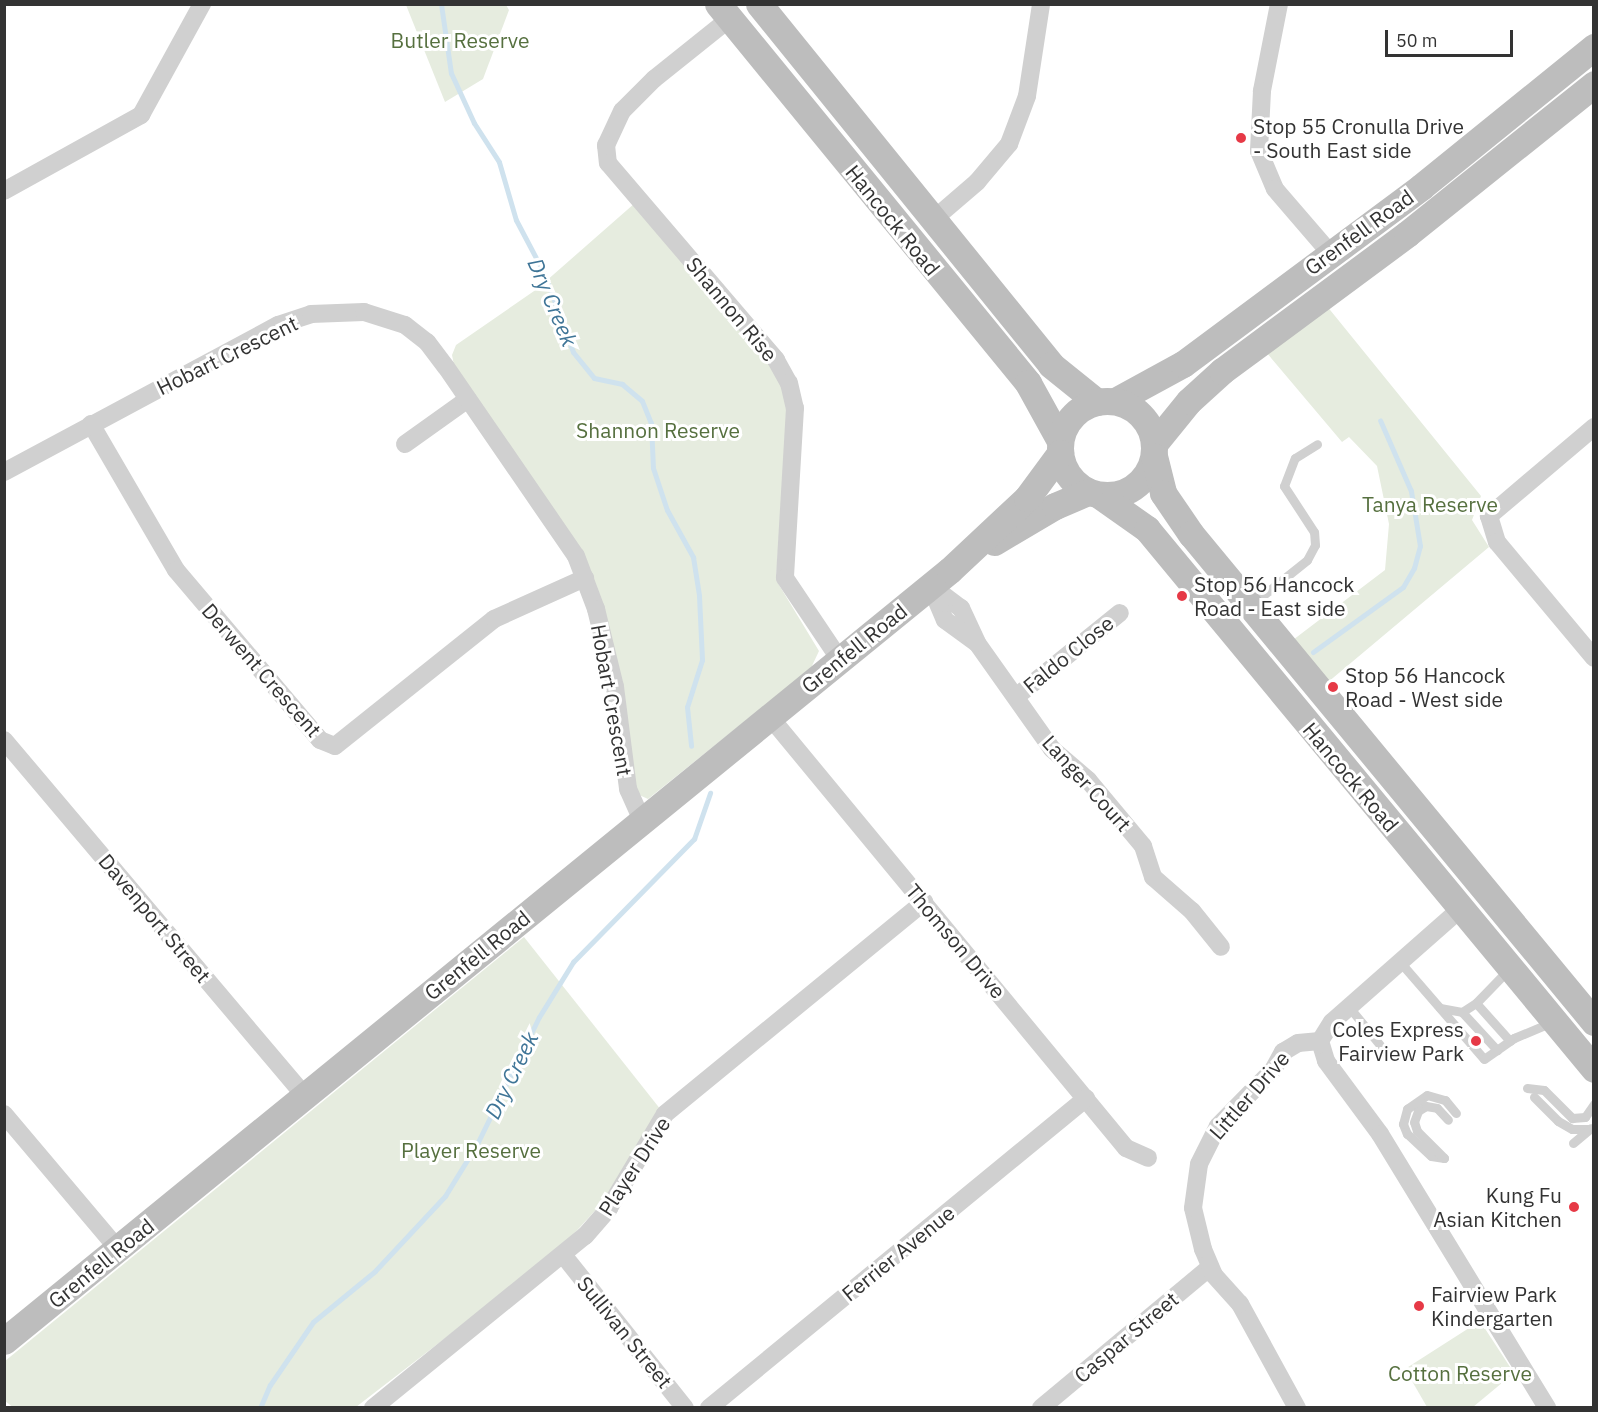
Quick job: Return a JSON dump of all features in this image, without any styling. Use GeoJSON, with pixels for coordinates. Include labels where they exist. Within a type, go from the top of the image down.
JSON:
{"type":"FeatureCollection","features":[{"type":"Feature","properties":{"kind":"main road","name":"Hancock Road"},"geometry":{"type":"LineString","coordinates":[[759,4],[1051,364],[1106,402]]}},
{"type":"Feature","properties":{"kind":"main road","name":"Hancock Road"},"geometry":{"type":"LineString","coordinates":[[723,12],[1028,383],[1060,447]]}},
{"type":"Feature","properties":{"kind":"main road","name":"Grenfell Road"},"geometry":{"type":"LineString","coordinates":[[1106,402],[1183,364],[1421,187],[1593,47]]}},
{"type":"Feature","properties":{"kind":"main road","name":"Grenfell Road"},"geometry":{"type":"LineString","coordinates":[[1154,450],[1189,401],[1222,371],[1350,276],[1593,84]]}},
{"type":"Feature","properties":{"kind":"main road"},"geometry":{"type":"LineString","coordinates":[[1330,253],[1350,276]]}},
{"type":"Feature","properties":{"kind":"main road"},"geometry":{"type":"LineString","coordinates":[[1106,402],[1142,416],[1154,450],[1148,473],[1135,486],[1118,494],[1094,494],[1068,476],[1060,447],[1072,416],[1106,402]]}},
{"type":"Feature","properties":{"kind":"main road","name":"Grenfell Road"},"geometry":{"type":"LineString","coordinates":[[4,1341],[940,578],[1027,498],[1060,447]]}},
{"type":"Feature","properties":{"kind":"main road","name":"Hancock Road"},"geometry":{"type":"LineString","coordinates":[[1154,450],[1158,481],[1172,509],[1593,1022]]}},
{"type":"Feature","properties":{"kind":"main road","name":"Hancock Road"},"geometry":{"type":"LineString","coordinates":[[1094,494],[1147,529],[1593,1069]]}},
{"type":"Feature","properties":{"kind":"main road","name":"Grenfell Road"},"geometry":{"type":"LineString","coordinates":[[940,578],[1054,506],[1094,494]]}},
{"type":"Feature","properties":{"kind":"main road"},"geometry":{"type":"LineString","coordinates":[[1444,841],[1461,882],[1461,909],[1487,913],[1513,924]]}},
{"type":"Feature","properties":{"kind":"street"},"geometry":{"type":"LineString","coordinates":[[4,191],[141,115],[202,4]]}},
{"type":"Feature","properties":{"kind":"street"},"geometry":{"type":"LineString","coordinates":[[934,219],[977,182],[1009,144],[1027,96],[1041,4]]}},
{"type":"Feature","properties":{"kind":"street"},"geometry":{"type":"LineString","coordinates":[[1279,4],[1262,91],[1259,151],[1275,189],[1330,253]]}},
{"type":"Feature","properties":{"kind":"street","name":"Shannon Rise"},"geometry":{"type":"LineString","coordinates":[[723,12],[622,111],[606,145],[608,163],[776,360],[789,383],[795,408],[785,578],[840,660]]}},
{"type":"Feature","properties":{"kind":"street","name":"Hobart Crescent"},"geometry":{"type":"LineString","coordinates":[[4,472],[278,325],[311,314],[364,312],[405,326],[427,342],[576,556],[585,578],[615,687],[628,789],[642,820]]}},
{"type":"Feature","properties":{"kind":"street"},"geometry":{"type":"LineString","coordinates":[[405,444],[468,399]]}},
{"type":"Feature","properties":{"kind":"street","name":"Derwent Crescent"},"geometry":{"type":"LineString","coordinates":[[91,424],[176,570],[320,740],[335,746],[494,619],[585,578]]}},
{"type":"Feature","properties":{"kind":"street"},"geometry":{"type":"LineString","coordinates":[[1593,427],[1489,516],[1494,535],[1593,658]]}},
{"type":"Feature","properties":{"kind":"street","name":"Langer Court"},"geometry":{"type":"LineString","coordinates":[[940,578],[961,608],[977,643],[1017,696],[1052,749],[1089,780],[1143,846],[1154,877],[1192,911],[1221,947]]}},
{"type":"Feature","properties":{"kind":"street","name":"Faldo Close"},"geometry":{"type":"LineString","coordinates":[[1017,696],[1119,613]]}},
{"type":"Feature","properties":{"kind":"street","name":"Thomson Drive"},"geometry":{"type":"LineString","coordinates":[[770,717],[1126,1148],[1148,1158]]}},
{"type":"Feature","properties":{"kind":"street","name":"Davenport Street"},"geometry":{"type":"LineString","coordinates":[[6,744],[305,1096]]}},
{"type":"Feature","properties":{"kind":"street","name":"Player Drive"},"geometry":{"type":"LineString","coordinates":[[373,1407],[564,1256],[609,1208],[665,1114],[924,902]]}},
{"type":"Feature","properties":{"kind":"street"},"geometry":{"type":"LineString","coordinates":[[1461,909],[1349,1007],[1320,1041],[1326,1061],[1380,1134],[1547,1407]]}},
{"type":"Feature","properties":{"kind":"street","name":"Littler Drive"},"geometry":{"type":"LineString","coordinates":[[1297,1407],[1240,1304],[1210,1267],[1193,1208],[1195,1179],[1206,1147],[1218,1126],[1273,1070],[1283,1052],[1298,1043],[1320,1041]]}},
{"type":"Feature","properties":{"kind":"street","name":"Ferrier Avenue"},"geometry":{"type":"LineString","coordinates":[[709,1407],[1086,1098]]}},
{"type":"Feature","properties":{"kind":"street"},"geometry":{"type":"LineString","coordinates":[[4,1114],[118,1249]]}},
{"type":"Feature","properties":{"kind":"street","name":"Sullivan Street"},"geometry":{"type":"LineString","coordinates":[[564,1256],[685,1407]]}},
{"type":"Feature","properties":{"kind":"street","name":"Caspar Street"},"geometry":{"type":"LineString","coordinates":[[1047,1405],[1210,1267]]}},
{"type":"Feature","properties":{"kind":"lane"},"geometry":{"type":"LineString","coordinates":[[1250,606],[1307,560],[1316,545],[1314,532],[1284,486],[1296,458],[1317,444]]}},
{"type":"Feature","properties":{"kind":"lane"},"geometry":{"type":"LineString","coordinates":[[1400,962],[1484,1059],[1510,1041],[1554,1022]]}},
{"type":"Feature","properties":{"kind":"lane"},"geometry":{"type":"LineString","coordinates":[[1462,1012],[1476,1003],[1510,968]]}},
{"type":"Feature","properties":{"kind":"lane"},"geometry":{"type":"LineString","coordinates":[[1476,1003],[1510,1041]]}},
{"type":"Feature","properties":{"kind":"lane"},"geometry":{"type":"LineString","coordinates":[[1349,1007],[1380,1045]]}},
{"type":"Feature","properties":{"kind":"lane"},"geometry":{"type":"LineString","coordinates":[[1440,1008],[1462,1012],[1497,1050]]}},
{"type":"Feature","properties":{"kind":"lane"},"geometry":{"type":"LineString","coordinates":[[1527,1088],[1544,1090],[1572,1118],[1585,1117],[1593,1104]]}},
{"type":"Feature","properties":{"kind":"lane"},"geometry":{"type":"LineString","coordinates":[[1448,1120],[1437,1108],[1426,1106],[1418,1111],[1414,1122],[1417,1131],[1444,1158],[1431,1156],[1416,1145],[1403,1124],[1407,1109],[1427,1095],[1445,1100],[1456,1113]]}},
{"type":"Feature","properties":{"kind":"lane"},"geometry":{"type":"LineString","coordinates":[[1534,1097],[1545,1104],[1558,1121],[1572,1129],[1592,1128]]}},
{"type":"Feature","properties":{"kind":"lane"},"geometry":{"type":"LineString","coordinates":[[1573,1143],[1592,1128]]}},
{"type":"Feature","properties":{"kind":"green space","name":"Butler Reserve"},"geometry":{"type":"Polygon","coordinates":[[[406,5],[506,5],[509,10],[483,79],[445,102],[406,5]]]}},
{"type":"Feature","properties":{"kind":"green space","name":"Shannon Reserve"},"geometry":{"type":"Polygon","coordinates":[[[635,203],[771,364],[783,385],[788,409],[776,580],[819,651],[811,668],[648,799],[635,793],[583,552],[454,365],[452,355],[456,345],[537,289],[635,203]]]}},
{"type":"Feature","properties":{"kind":"green space","name":"Tanya Reserve"},"geometry":{"type":"Polygon","coordinates":[[[1322,300],[1481,496],[1472,520],[1489,547],[1321,688],[1285,646],[1385,570],[1389,524],[1377,466],[1349,437],[1342,442],[1261,346],[1322,300]]]}},
{"type":"Feature","properties":{"kind":"green space","name":"Player Reserve"},"geometry":{"type":"Polygon","coordinates":[[[524,937],[661,1110],[603,1202],[559,1250],[356,1407],[14,1408],[5,1401],[5,1361],[524,937]]]}},
{"type":"Feature","properties":{"kind":"green space","name":"Cotton Reserve"},"geometry":{"type":"Polygon","coordinates":[[[1480,1321],[1514,1373],[1473,1407],[1427,1407],[1405,1369],[1480,1321]]]}},
{"type":"Feature","properties":{"kind":"waterway","name":"Dry Creek"},"geometry":{"type":"LineString","coordinates":[[441,4],[451,73],[474,123],[499,162],[516,220],[544,273],[573,352],[594,378],[622,384],[642,401],[651,423],[653,468],[667,510],[693,557],[699,596],[702,660],[687,707],[691,746]]}},
{"type":"Feature","properties":{"kind":"waterway"},"geometry":{"type":"LineString","coordinates":[[1313,652],[1403,587],[1414,568],[1420,546],[1411,491],[1380,420]]}},
{"type":"Feature","properties":{"kind":"waterway","name":"Dry Creek"},"geometry":{"type":"LineString","coordinates":[[260,1408],[270,1385],[313,1322],[375,1271],[445,1196],[477,1144],[539,1017],[573,962],[694,839],[710,793]]}},
{"type":"Feature","properties":{"kind":"place","name":"Stop 55 Cronulla Drive - South East side"},"geometry":{"type":"Point","coordinates":[1241,138]}},
{"type":"Feature","properties":{"kind":"place","name":"Stop 56 Hancock Road - East side"},"geometry":{"type":"Point","coordinates":[1182,596]}},
{"type":"Feature","properties":{"kind":"place","name":"Stop 56 Hancock Road - West side"},"geometry":{"type":"Point","coordinates":[1333,687]}},
{"type":"Feature","properties":{"kind":"place","name":"Coles Express Fairview Park"},"geometry":{"type":"Point","coordinates":[1476,1041]}},
{"type":"Feature","properties":{"kind":"place","name":"Kung Fu Asian Kitchen"},"geometry":{"type":"Point","coordinates":[1574,1207]}},
{"type":"Feature","properties":{"kind":"place","name":"Fairview Park Kindergarten"},"geometry":{"type":"Point","coordinates":[1419,1306]}}]}
